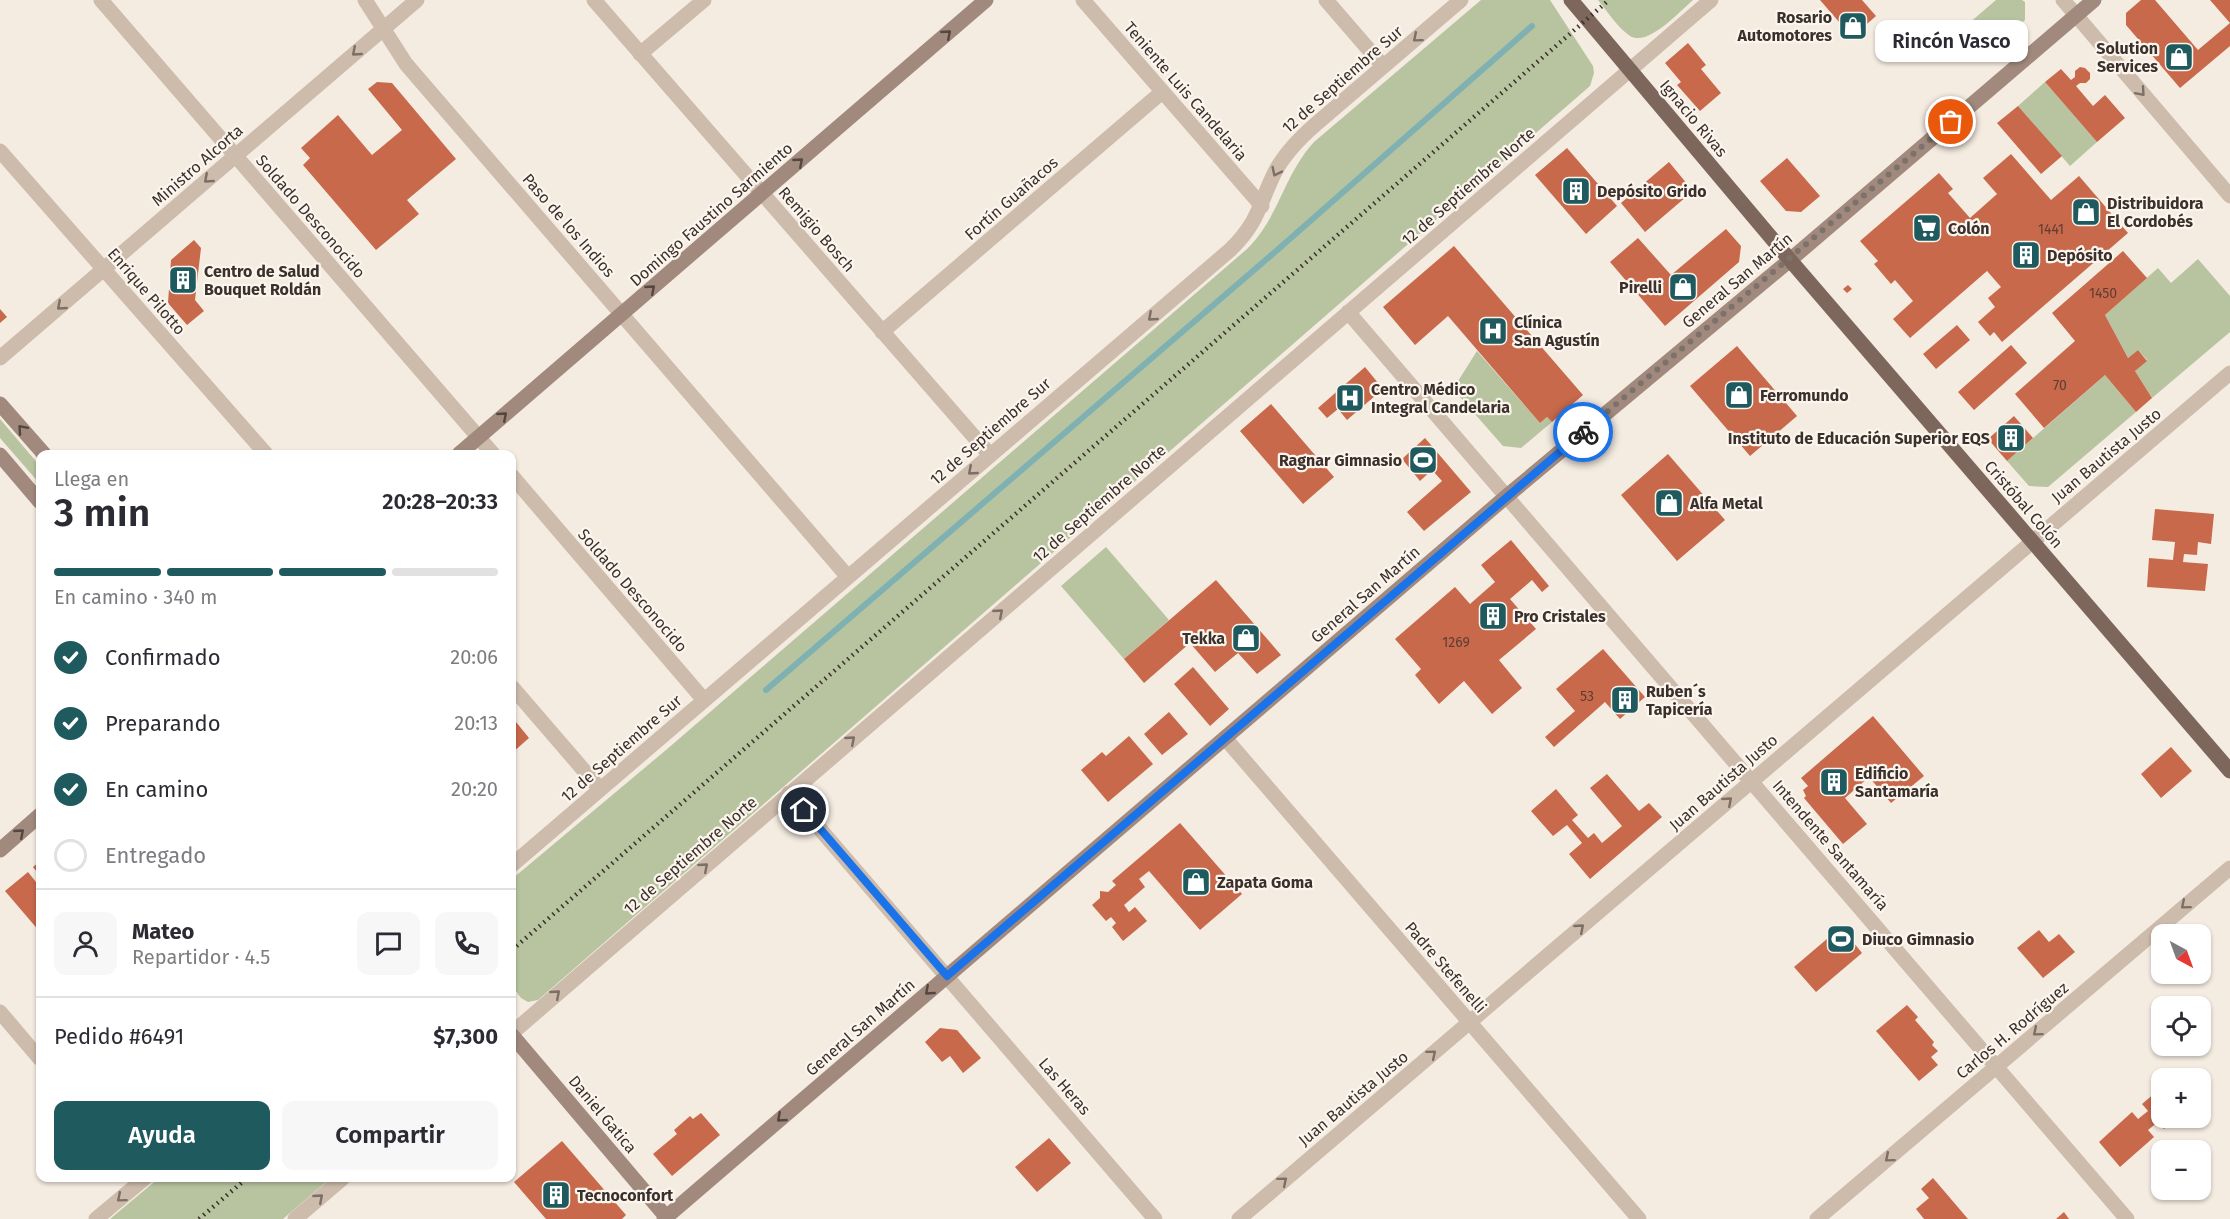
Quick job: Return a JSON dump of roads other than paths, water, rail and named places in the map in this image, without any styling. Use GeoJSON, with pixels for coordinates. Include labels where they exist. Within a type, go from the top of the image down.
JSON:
{"type":"FeatureCollection","features":[{"type":"Feature","properties":{"kind":"main road","name":"Domingo Faustino Sarmiento"},"geometry":{"type":"LineString","coordinates":[[464,450],[986,0]]}},
{"type":"Feature","properties":{"kind":"main road","name":"Ignacio Rivas"},"geometry":{"type":"LineString","coordinates":[[1571,0],[1790,260]]}},
{"type":"Feature","properties":{"kind":"main road","name":"General San Martín"},"geometry":{"type":"LineString","coordinates":[[666,1218],[1507,495],[1790,260],[2094,0]]}},
{"type":"Feature","properties":{"kind":"main road","name":"Cristóbal Colón"},"geometry":{"type":"LineString","coordinates":[[1790,260],[2230,771]]}},
{"type":"Feature","properties":{"kind":"main road"},"geometry":{"type":"LineString","coordinates":[[0,404],[40,450]]}},
{"type":"Feature","properties":{"kind":"main road"},"geometry":{"type":"LineString","coordinates":[[0,455],[36,497]]}},
{"type":"Feature","properties":{"kind":"main road"},"geometry":{"type":"LineString","coordinates":[[0,850],[36,818]]}},
{"type":"Feature","properties":{"kind":"main road","name":"Daniel Gatica"},"geometry":{"type":"LineString","coordinates":[[516,1039],[666,1218]]}},
{"type":"Feature","properties":{"kind":"street","name":"Soldado Desconocido"},"geometry":{"type":"LineString","coordinates":[[101,0],[489,450]]}},
{"type":"Feature","properties":{"kind":"street","name":"Paso de los Indios"},"geometry":{"type":"LineString","coordinates":[[365,0],[406,64],[848,577]]}},
{"type":"Feature","properties":{"kind":"street","name":"Ministro Alcorta"},"geometry":{"type":"LineString","coordinates":[[0,358],[417,0]]}},
{"type":"Feature","properties":{"kind":"street","name":"Remigio Bosch"},"geometry":{"type":"LineString","coordinates":[[594,0],[990,455]]}},
{"type":"Feature","properties":{"kind":"street"},"geometry":{"type":"LineString","coordinates":[[640,54],[704,0]]}},
{"type":"Feature","properties":{"kind":"street","name":"Teniente Luis Candelaria"},"geometry":{"type":"LineString","coordinates":[[1083,0],[1262,206]]}},
{"type":"Feature","properties":{"kind":"street"},"geometry":{"type":"LineString","coordinates":[[1326,0],[1383,66]]}},
{"type":"Feature","properties":{"kind":"street","name":"12 de Septiembre Sur"},"geometry":{"type":"LineString","coordinates":[[516,862],[1230,250],[1249,230],[1262,206],[1276,171],[1293,146],[1461,0]]}},
{"type":"Feature","properties":{"kind":"street","name":"12 de Septiembre Norte"},"geometry":{"type":"LineString","coordinates":[[516,1031],[1711,0]]}},
{"type":"Feature","properties":{"kind":"street"},"geometry":{"type":"LineString","coordinates":[[2063,0],[2230,195]]}},
{"type":"Feature","properties":{"kind":"street","name":"Fortín Guañacos"},"geometry":{"type":"LineString","coordinates":[[882,332],[1162,92]]}},
{"type":"Feature","properties":{"kind":"street","name":"Enrique Pilotto"},"geometry":{"type":"LineString","coordinates":[[0,151],[262,450]]}},
{"type":"Feature","properties":{"kind":"street"},"geometry":{"type":"LineString","coordinates":[[1348,312],[1507,495]]}},
{"type":"Feature","properties":{"kind":"street","name":"Juan Bautista Justo"},"geometry":{"type":"LineString","coordinates":[[1239,1219],[2230,373]]}},
{"type":"Feature","properties":{"kind":"street","name":"Soldado Desconocido"},"geometry":{"type":"LineString","coordinates":[[516,481],[704,700]]}},
{"type":"Feature","properties":{"kind":"street","name":"Intendente Santamaría"},"geometry":{"type":"LineString","coordinates":[[1507,495],[2127,1219]]}},
{"type":"Feature","properties":{"kind":"street"},"geometry":{"type":"LineString","coordinates":[[516,692],[600,789]]}},
{"type":"Feature","properties":{"kind":"street","name":"Padre Stefenelli"},"geometry":{"type":"LineString","coordinates":[[1225,738],[1639,1219]]}},
{"type":"Feature","properties":{"kind":"street"},"geometry":{"type":"LineString","coordinates":[[789,793],[947,976]]}},
{"type":"Feature","properties":{"kind":"street","name":"Carlos H. Rodríguez"},"geometry":{"type":"LineString","coordinates":[[1817,1219],[2230,867]]}},
{"type":"Feature","properties":{"kind":"street","name":"Las Heras"},"geometry":{"type":"LineString","coordinates":[[947,976],[1155,1219]]}},
{"type":"Feature","properties":{"kind":"street"},"geometry":{"type":"LineString","coordinates":[[0,1012],[36,1054]]}},
{"type":"Feature","properties":{"kind":"street"},"geometry":{"type":"LineString","coordinates":[[96,1219],[139,1182]]}},
{"type":"Feature","properties":{"kind":"street"},"geometry":{"type":"LineString","coordinates":[[295,1219],[338,1182]]}},
{"type":"Feature","properties":{"kind":"waterway"},"geometry":{"type":"LineString","coordinates":[[766,690],[1275,252],[1532,26]]}},
{"type":"Feature","properties":{"kind":"railway"},"geometry":{"type":"LineString","coordinates":[[516,947],[1609,0]]}},
{"type":"Feature","properties":{"kind":"railway"},"geometry":{"type":"LineString","coordinates":[[199,1219],[242,1182]]}},
{"type":"Feature","properties":{"kind":"place","name":"Rosario Automotores"},"geometry":{"type":"Point","coordinates":[1853,26]}},
{"type":"Feature","properties":{"kind":"place","name":"Solution Services"},"geometry":{"type":"Point","coordinates":[2179,57]}},
{"type":"Feature","properties":{"kind":"place","name":"Rincón Vasco"},"geometry":{"type":"Point","coordinates":[1951,122]}},
{"type":"Feature","properties":{"kind":"place","name":"Depósito Grido"},"geometry":{"type":"Point","coordinates":[1576,191]}},
{"type":"Feature","properties":{"kind":"place","name":"Distribuidora El Cordobés"},"geometry":{"type":"Point","coordinates":[2086,212]}},
{"type":"Feature","properties":{"kind":"place","name":"Colón"},"geometry":{"type":"Point","coordinates":[1927,228]}},
{"type":"Feature","properties":{"kind":"place","name":"Depósito"},"geometry":{"type":"Point","coordinates":[2026,255]}},
{"type":"Feature","properties":{"kind":"place","name":"Centro de Salud Bouquet Roldán"},"geometry":{"type":"Point","coordinates":[183,280]}},
{"type":"Feature","properties":{"kind":"place","name":"Pirelli"},"geometry":{"type":"Point","coordinates":[1683,287]}},
{"type":"Feature","properties":{"kind":"place","name":"Clínica San Agustín"},"geometry":{"type":"Point","coordinates":[1493,331]}},
{"type":"Feature","properties":{"kind":"place","name":"Ferromundo"},"geometry":{"type":"Point","coordinates":[1739,395]}},
{"type":"Feature","properties":{"kind":"place","name":"Centro Médico Integral Candelaria"},"geometry":{"type":"Point","coordinates":[1350,398]}},
{"type":"Feature","properties":{"kind":"place","name":"Instituto de Educación Superior EQS"},"geometry":{"type":"Point","coordinates":[2011,438]}},
{"type":"Feature","properties":{"kind":"place","name":"Ragnar Gimnasio"},"geometry":{"type":"Point","coordinates":[1423,460]}},
{"type":"Feature","properties":{"kind":"place","name":"Alfa Metal"},"geometry":{"type":"Point","coordinates":[1669,503]}},
{"type":"Feature","properties":{"kind":"place","name":"Pro Cristales"},"geometry":{"type":"Point","coordinates":[1493,616]}},
{"type":"Feature","properties":{"kind":"place","name":"Tekka"},"geometry":{"type":"Point","coordinates":[1246,638]}},
{"type":"Feature","properties":{"kind":"place","name":"Ruben´s Tapicería"},"geometry":{"type":"Point","coordinates":[1625,700]}},
{"type":"Feature","properties":{"kind":"place","name":"Edificio Santamaría"},"geometry":{"type":"Point","coordinates":[1834,782]}},
{"type":"Feature","properties":{"kind":"place","name":"Zapata Goma"},"geometry":{"type":"Point","coordinates":[1196,882]}},
{"type":"Feature","properties":{"kind":"place","name":"Diuco Gimnasio"},"geometry":{"type":"Point","coordinates":[1841,939]}},
{"type":"Feature","properties":{"kind":"place","name":"Tecnoconfort"},"geometry":{"type":"Point","coordinates":[556,1195]}}]}
